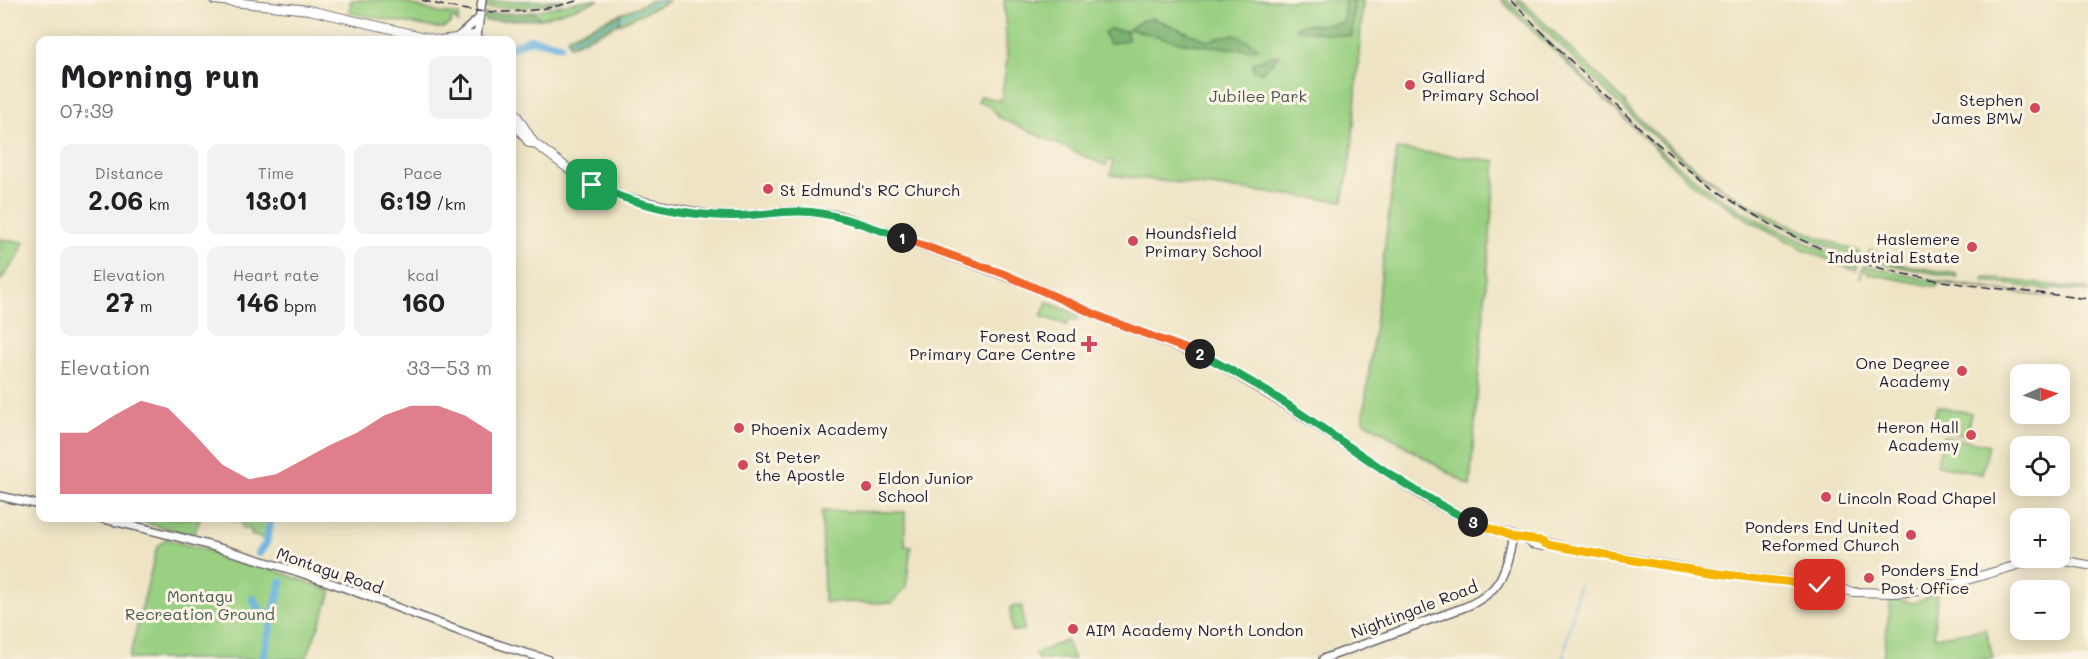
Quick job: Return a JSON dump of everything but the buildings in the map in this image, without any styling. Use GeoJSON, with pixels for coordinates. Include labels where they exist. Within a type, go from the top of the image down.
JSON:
{"type":"FeatureCollection","features":[{"type":"Feature","properties":{"kind":"main road"},"geometry":{"type":"LineString","coordinates":[[214,0],[301,8],[422,36]]}},
{"type":"Feature","properties":{"kind":"main road"},"geometry":{"type":"LineString","coordinates":[[479,36],[478,18],[482,0]]}},
{"type":"Feature","properties":{"kind":"main road"},"geometry":{"type":"LineString","coordinates":[[458,36],[478,18]]}},
{"type":"Feature","properties":{"kind":"main road"},"geometry":{"type":"LineString","coordinates":[[516,115],[534,144]]}},
{"type":"Feature","properties":{"kind":"main road"},"geometry":{"type":"LineString","coordinates":[[516,125],[529,143],[534,144],[592,185],[616,196],[689,213],[734,216],[782,211],[827,214],[1004,274],[1108,320],[1205,357],[1268,393],[1424,497],[1477,525],[1528,540],[1532,544],[1544,546],[1546,544],[1723,574],[1848,589],[1898,592],[1927,591],[2010,567]]}},
{"type":"Feature","properties":{"kind":"main road"},"geometry":{"type":"LineString","coordinates":[[0,496],[36,504]]}},
{"type":"Feature","properties":{"kind":"main road","name":"Montagu Road"},"geometry":{"type":"LineString","coordinates":[[116,522],[255,558],[337,585],[493,645],[547,659]]}},
{"type":"Feature","properties":{"kind":"main road","name":"Nightingale Road"},"geometry":{"type":"LineString","coordinates":[[1323,659],[1465,607],[1487,596],[1501,579],[1513,537]]}},
{"type":"Feature","properties":{"kind":"main road"},"geometry":{"type":"LineString","coordinates":[[2070,562],[2088,565]]}},
{"type":"Feature","properties":{"kind":"green space"},"geometry":{"type":"Polygon","coordinates":[[[351,0],[397,0],[439,13],[459,15],[458,23],[453,18],[450,20],[452,23],[443,28],[436,28],[360,15],[349,12],[351,0]]]}},
{"type":"Feature","properties":{"kind":"green space"},"geometry":{"type":"Polygon","coordinates":[[[565,0],[525,7],[485,8],[486,2],[565,0]]]}},
{"type":"Feature","properties":{"kind":"green space"},"geometry":{"type":"Polygon","coordinates":[[[585,0],[599,0],[541,19],[535,13],[526,13],[585,0]]]}},
{"type":"Feature","properties":{"kind":"green space"},"geometry":{"type":"Polygon","coordinates":[[[653,0],[669,1],[619,24],[620,14],[653,0]]]}},
{"type":"Feature","properties":{"kind":"green space","name":"Jubilee Park"},"geometry":{"type":"Polygon","coordinates":[[[1004,0],[1363,0],[1352,148],[1343,201],[1111,175],[1113,161],[1108,160],[1106,166],[998,117],[990,106],[978,102],[980,96],[1001,101],[1007,59],[1004,0]]]}},
{"type":"Feature","properties":{"kind":"green space"},"geometry":{"type":"Polygon","coordinates":[[[1345,0],[1354,0],[1352,37],[1295,29],[1298,25],[1343,22],[1345,0]]]}},
{"type":"Feature","properties":{"kind":"green space"},"geometry":{"type":"Polygon","coordinates":[[[1501,0],[1507,0],[1651,143],[1703,185],[1739,209],[1777,230],[1858,263],[1856,271],[1805,250],[1747,219],[1690,182],[1501,0]]]}},
{"type":"Feature","properties":{"kind":"green space"},"geometry":{"type":"Polygon","coordinates":[[[1515,0],[1521,0],[1626,103],[1625,105],[1710,179],[1773,217],[1860,252],[1860,258],[1806,237],[1757,212],[1713,183],[1671,151],[1632,116],[1515,0]]]}},
{"type":"Feature","properties":{"kind":"green space"},"geometry":{"type":"Polygon","coordinates":[[[535,13],[541,19],[486,21],[483,19],[484,14],[535,13]]]}},
{"type":"Feature","properties":{"kind":"green space"},"geometry":{"type":"Polygon","coordinates":[[[620,14],[619,24],[570,46],[567,37],[620,14]]]}},
{"type":"Feature","properties":{"kind":"green space"},"geometry":{"type":"Polygon","coordinates":[[[1153,18],[1208,41],[1235,35],[1259,48],[1247,50],[1184,43],[1129,29],[1141,21],[1153,18]]]}},
{"type":"Feature","properties":{"kind":"green space"},"geometry":{"type":"Polygon","coordinates":[[[1109,29],[1127,31],[1128,40],[1109,44],[1104,33],[1109,29]]]}},
{"type":"Feature","properties":{"kind":"green space"},"geometry":{"type":"Polygon","coordinates":[[[1271,56],[1279,56],[1261,73],[1253,70],[1253,63],[1271,56]]]}},
{"type":"Feature","properties":{"kind":"green space"},"geometry":{"type":"Polygon","coordinates":[[[1397,149],[1496,161],[1470,486],[1363,420],[1397,149]]]}},
{"type":"Feature","properties":{"kind":"green space"},"geometry":{"type":"Polygon","coordinates":[[[0,239],[24,242],[18,257],[0,281],[0,239]]]}},
{"type":"Feature","properties":{"kind":"green space"},"geometry":{"type":"Polygon","coordinates":[[[1871,250],[1904,265],[1956,274],[1958,278],[1865,260],[1871,250]]]}},
{"type":"Feature","properties":{"kind":"green space"},"geometry":{"type":"Polygon","coordinates":[[[1864,265],[1923,279],[2057,298],[1938,283],[1937,287],[1870,274],[1863,269],[1860,279],[1864,265]]]}},
{"type":"Feature","properties":{"kind":"green space"},"geometry":{"type":"Polygon","coordinates":[[[1985,278],[2088,289],[2088,292],[2054,288],[2049,290],[1983,281],[1985,278]]]}},
{"type":"Feature","properties":{"kind":"green space"},"geometry":{"type":"Polygon","coordinates":[[[1047,302],[1079,315],[1076,321],[1069,319],[1067,325],[1041,316],[1047,302]]]}},
{"type":"Feature","properties":{"kind":"green space"},"geometry":{"type":"Polygon","coordinates":[[[1937,406],[1971,413],[1966,436],[1932,428],[1937,406]]]}},
{"type":"Feature","properties":{"kind":"green space"},"geometry":{"type":"Polygon","coordinates":[[[1943,436],[1989,445],[1982,474],[1937,465],[1943,436]]]}},
{"type":"Feature","properties":{"kind":"green space"},"geometry":{"type":"Polygon","coordinates":[[[822,511],[905,512],[905,546],[911,546],[906,588],[892,603],[824,602],[822,511]]]}},
{"type":"Feature","properties":{"kind":"green space"},"geometry":{"type":"Polygon","coordinates":[[[142,522],[199,522],[193,535],[142,522]]]}},
{"type":"Feature","properties":{"kind":"green space"},"geometry":{"type":"Polygon","coordinates":[[[239,522],[269,522],[265,539],[251,535],[252,530],[242,528],[243,523],[239,522]]]}},
{"type":"Feature","properties":{"kind":"green space","name":"Montagu Recreation Ground"},"geometry":{"type":"Polygon","coordinates":[[[166,539],[260,565],[332,591],[306,659],[129,659],[157,547],[166,539]]]}},
{"type":"Feature","properties":{"kind":"green space"},"geometry":{"type":"Polygon","coordinates":[[[1937,594],[1934,637],[1986,629],[1993,659],[1883,659],[1891,598],[1913,603],[1937,594]]]}},
{"type":"Feature","properties":{"kind":"green space"},"geometry":{"type":"Polygon","coordinates":[[[1022,606],[1024,630],[1012,631],[1010,607],[1022,606]]]}},
{"type":"Feature","properties":{"kind":"green space"},"geometry":{"type":"Polygon","coordinates":[[[1066,640],[1074,659],[1038,659],[1035,654],[1066,640]]]}},
{"type":"Feature","properties":{"kind":"waterway"},"geometry":{"type":"LineString","coordinates":[[568,42],[661,0]]}},
{"type":"Feature","properties":{"kind":"waterway"},"geometry":{"type":"LineString","coordinates":[[516,45],[530,39],[560,45]]}},
{"type":"Feature","properties":{"kind":"waterway"},"geometry":{"type":"LineString","coordinates":[[259,553],[266,543],[270,522]]}},
{"type":"Feature","properties":{"kind":"waterway"},"geometry":{"type":"LineString","coordinates":[[263,659],[281,582]]}},
{"type":"Feature","properties":{"kind":"waterway"},"geometry":{"type":"LineString","coordinates":[[281,588],[285,583]]}},
{"type":"Feature","properties":{"kind":"waterway"},"geometry":{"type":"LineString","coordinates":[[1563,659],[1579,585]]}},
{"type":"Feature","properties":{"kind":"waterway"},"geometry":{"type":"LineString","coordinates":[[253,599],[259,610],[273,620]]}},
{"type":"Feature","properties":{"kind":"railway"},"geometry":{"type":"LineString","coordinates":[[422,0],[461,9],[501,12],[541,9],[580,0]]}},
{"type":"Feature","properties":{"kind":"railway"},"geometry":{"type":"LineString","coordinates":[[1510,0],[1628,117],[1669,153],[1711,186],[1756,216],[1805,242],[1859,262],[1915,276],[2088,299]]}},
{"type":"Feature","properties":{"kind":"place","name":"Galliard Primary School"},"geometry":{"type":"Point","coordinates":[1410,85]}},
{"type":"Feature","properties":{"kind":"place","name":"Stephen James BMW"},"geometry":{"type":"Point","coordinates":[2035,108]}},
{"type":"Feature","properties":{"kind":"place","name":"St Edmund's RC Church"},"geometry":{"type":"Point","coordinates":[768,189]}},
{"type":"Feature","properties":{"kind":"place","name":"Houndsfield Primary School"},"geometry":{"type":"Point","coordinates":[1133,241]}},
{"type":"Feature","properties":{"kind":"place","name":"Haslemere Industrial Estate"},"geometry":{"type":"Point","coordinates":[1972,247]}},
{"type":"Feature","properties":{"kind":"place","name":"Forest Road Primary Care Centre"},"geometry":{"type":"Point","coordinates":[1089,344]}},
{"type":"Feature","properties":{"kind":"place","name":"One Degree Academy"},"geometry":{"type":"Point","coordinates":[1962,371]}},
{"type":"Feature","properties":{"kind":"place","name":"Phoenix Academy"},"geometry":{"type":"Point","coordinates":[739,428]}},
{"type":"Feature","properties":{"kind":"place","name":"Heron Hall Academy"},"geometry":{"type":"Point","coordinates":[1971,435]}},
{"type":"Feature","properties":{"kind":"place","name":"St Peter the Apostle"},"geometry":{"type":"Point","coordinates":[743,465]}},
{"type":"Feature","properties":{"kind":"place","name":"Eldon Junior School"},"geometry":{"type":"Point","coordinates":[866,486]}},
{"type":"Feature","properties":{"kind":"place","name":"Lincoln Road Chapel"},"geometry":{"type":"Point","coordinates":[1826,497]}},
{"type":"Feature","properties":{"kind":"place","name":"Ponders End United Reformed Church"},"geometry":{"type":"Point","coordinates":[1911,535]}},
{"type":"Feature","properties":{"kind":"place","name":"Ponders End Post Office"},"geometry":{"type":"Point","coordinates":[1869,578]}},
{"type":"Feature","properties":{"kind":"place","name":"AIM Academy North London"},"geometry":{"type":"Point","coordinates":[1073,629]}},
{"type":"Feature","properties":{"kind":"route"},"geometry":{"type":"LineString","coordinates":[[592,185],[616,196],[689,213],[745,216],[794,211],[827,214],[831,217],[864,224],[1004,274],[1108,320],[1214,361],[1323,429],[1402,485],[1477,525],[1501,534],[1630,560],[1820,585]]}}]}
